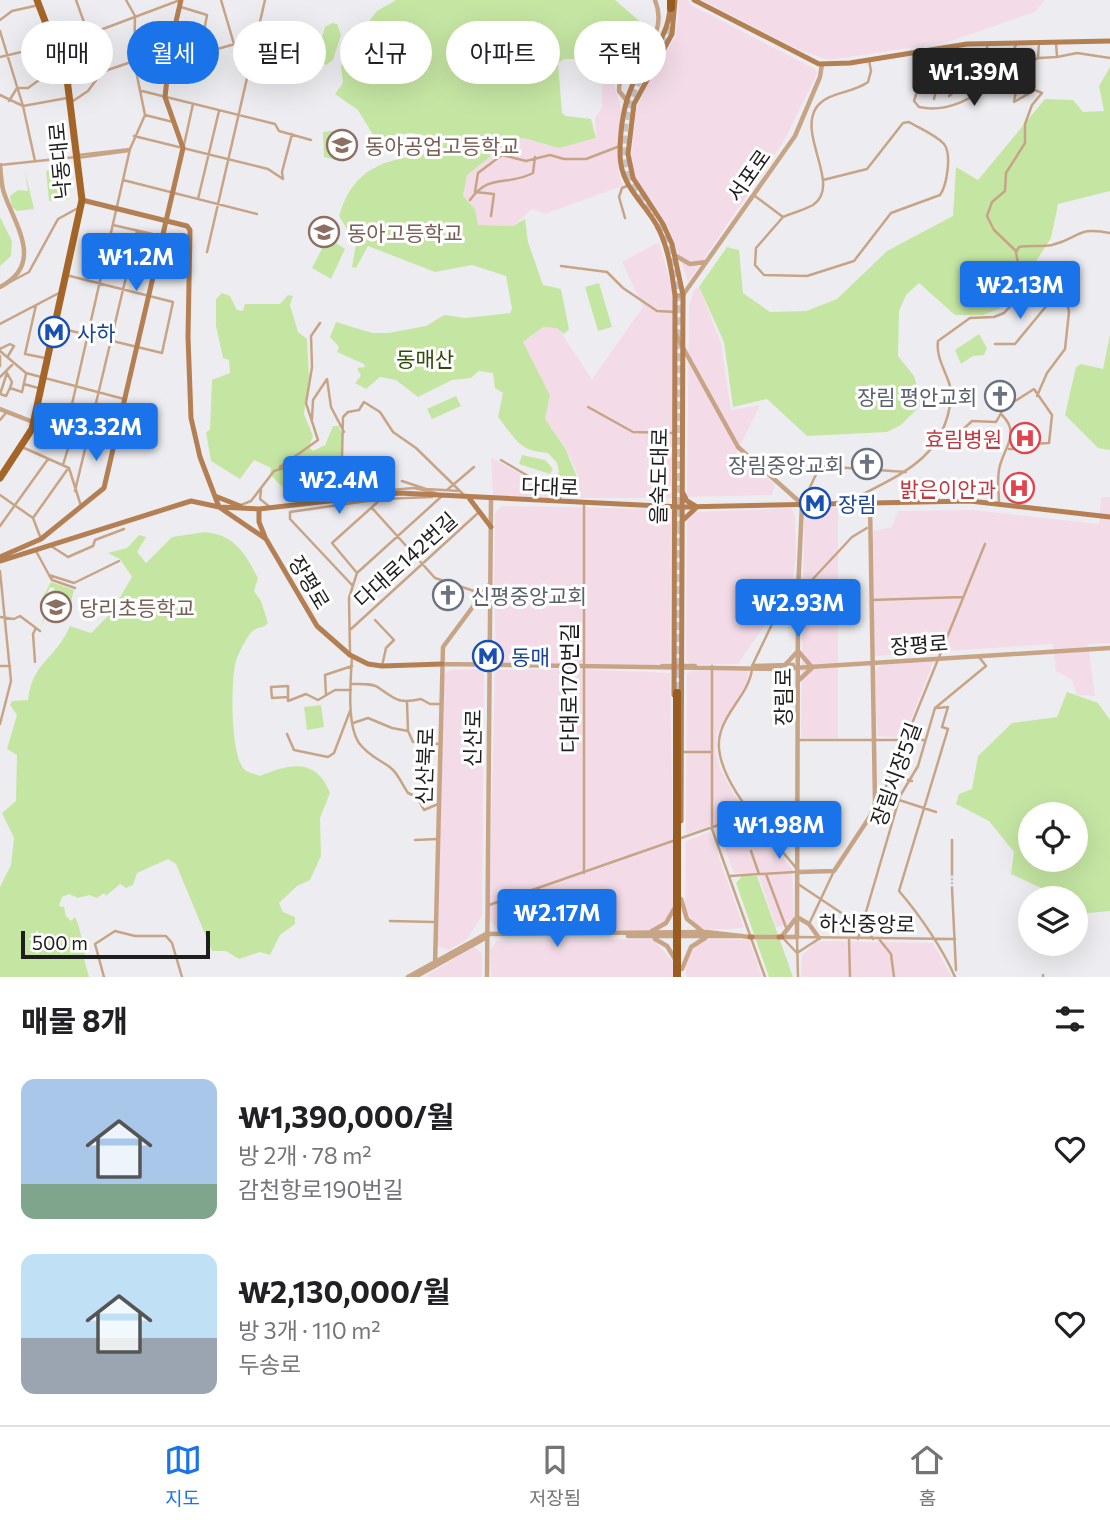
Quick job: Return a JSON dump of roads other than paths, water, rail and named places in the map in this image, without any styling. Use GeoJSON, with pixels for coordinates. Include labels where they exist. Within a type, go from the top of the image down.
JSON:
{"type":"FeatureCollection","features":[{"type":"Feature","properties":{"kind":"highway"},"geometry":{"type":"LineString","coordinates":[[678,693],[679,820]]}},
{"type":"Feature","properties":{"kind":"highway","name":"을숙도대로"},"geometry":{"type":"LineString","coordinates":[[679,820],[679,973]]}},
{"type":"Feature","properties":{"kind":"main road"},"geometry":{"type":"LineString","coordinates":[[694,0],[801,57],[822,64],[869,60],[958,45],[1110,41]]}},
{"type":"Feature","properties":{"kind":"main road"},"geometry":{"type":"LineString","coordinates":[[176,21],[180,2]]}},
{"type":"Feature","properties":{"kind":"main road","name":"낙동대로"},"geometry":{"type":"LineString","coordinates":[[38,3],[45,21]]}},
{"type":"Feature","properties":{"kind":"main road","name":"을숙도대로"},"geometry":{"type":"LineString","coordinates":[[672,3],[672,34],[630,103],[620,146],[621,179],[656,224],[664,242],[675,296],[675,494],[682,521],[678,668],[682,752],[679,820]]}},
{"type":"Feature","properties":{"kind":"main road","name":"낙동대로"},"geometry":{"type":"LineString","coordinates":[[0,478],[22,447],[33,422],[81,203],[68,84]]}},
{"type":"Feature","properties":{"kind":"main road"},"geometry":{"type":"LineString","coordinates":[[0,559],[41,538],[104,488],[183,148],[164,97],[166,84]]}},
{"type":"Feature","properties":{"kind":"main road","name":"을숙도대로"},"geometry":{"type":"LineString","coordinates":[[630,103],[631,173],[663,225],[676,256],[683,295],[681,490],[675,518],[679,820]]}},
{"type":"Feature","properties":{"kind":"main road"},"geometry":{"type":"LineString","coordinates":[[81,203],[167,221],[190,230],[188,337],[191,418],[200,457],[219,507]]}},
{"type":"Feature","properties":{"kind":"main road"},"geometry":{"type":"LineString","coordinates":[[681,490],[687,501],[697,507],[682,521]]}},
{"type":"Feature","properties":{"kind":"main road","name":"다대로"},"geometry":{"type":"LineString","coordinates":[[0,559],[36,551],[175,503],[198,501],[219,507],[259,509],[399,493],[444,493],[468,498],[678,507],[848,502],[999,504],[1110,517]]}},
{"type":"Feature","properties":{"kind":"main road"},"geometry":{"type":"LineString","coordinates":[[675,494],[673,501],[663,506],[675,518]]}},
{"type":"Feature","properties":{"kind":"main road"},"geometry":{"type":"LineString","coordinates":[[215,496],[246,508]]}},
{"type":"Feature","properties":{"kind":"main road"},"geometry":{"type":"LineString","coordinates":[[468,498],[481,510],[491,527]]}},
{"type":"Feature","properties":{"kind":"main road","name":"장평로"},"geometry":{"type":"LineString","coordinates":[[219,507],[266,540],[317,626],[351,655],[368,664],[382,666],[442,664]]}},
{"type":"Feature","properties":{"kind":"main road"},"geometry":{"type":"LineString","coordinates":[[259,509],[259,522],[266,540]]}},
{"type":"Feature","properties":{"kind":"street"},"geometry":{"type":"LineString","coordinates":[[76,0],[86,21]]}},
{"type":"Feature","properties":{"kind":"street"},"geometry":{"type":"LineString","coordinates":[[126,0],[135,21]]}},
{"type":"Feature","properties":{"kind":"street"},"geometry":{"type":"LineString","coordinates":[[221,0],[233,41]]}},
{"type":"Feature","properties":{"kind":"street"},"geometry":{"type":"LineString","coordinates":[[260,21],[265,0]]}},
{"type":"Feature","properties":{"kind":"street"},"geometry":{"type":"LineString","coordinates":[[630,103],[619,91],[620,75],[638,58],[657,33],[660,20],[655,0]]}},
{"type":"Feature","properties":{"kind":"street"},"geometry":{"type":"LineString","coordinates":[[113,24],[180,2],[206,15],[205,21]]}},
{"type":"Feature","properties":{"kind":"street"},"geometry":{"type":"LineString","coordinates":[[0,20],[12,11],[38,3]]}},
{"type":"Feature","properties":{"kind":"street"},"geometry":{"type":"LineString","coordinates":[[0,31],[23,106],[35,161]]}},
{"type":"Feature","properties":{"kind":"street"},"geometry":{"type":"LineString","coordinates":[[1056,42],[1057,57]]}},
{"type":"Feature","properties":{"kind":"street"},"geometry":{"type":"LineString","coordinates":[[972,96],[973,84],[979,74],[1005,65],[1018,43]]}},
{"type":"Feature","properties":{"kind":"street"},"geometry":{"type":"LineString","coordinates":[[1038,58],[1039,43]]}},
{"type":"Feature","properties":{"kind":"street"},"geometry":{"type":"LineString","coordinates":[[934,99],[939,82],[953,78],[976,63],[985,53],[988,44]]}},
{"type":"Feature","properties":{"kind":"street"},"geometry":{"type":"LineString","coordinates":[[0,57],[21,53]]}},
{"type":"Feature","properties":{"kind":"street"},"geometry":{"type":"LineString","coordinates":[[920,82],[914,101],[919,107],[943,109],[972,96],[1038,58],[1077,53],[1110,58]]}},
{"type":"Feature","properties":{"kind":"street"},"geometry":{"type":"LineString","coordinates":[[823,180],[867,169],[903,122],[909,122],[942,142],[946,149],[946,183],[940,195],[891,213],[854,261],[807,276],[764,275],[755,265],[756,248],[783,217],[813,204],[822,191],[823,180],[811,118],[824,100],[868,82],[872,71],[869,60]]}},
{"type":"Feature","properties":{"kind":"street","name":"서포로"},"geometry":{"type":"LineString","coordinates":[[683,295],[795,136],[820,77],[822,64]]}},
{"type":"Feature","properties":{"kind":"street"},"geometry":{"type":"LineString","coordinates":[[1020,67],[1014,102],[1035,90],[1042,93],[1032,105],[1025,124],[1025,143],[1006,173],[1005,191],[992,202],[987,216],[994,230],[1016,252],[1022,285],[1026,289]]}},
{"type":"Feature","properties":{"kind":"street"},"geometry":{"type":"LineString","coordinates":[[949,96],[964,83],[973,84]]}},
{"type":"Feature","properties":{"kind":"street"},"geometry":{"type":"LineString","coordinates":[[17,88],[28,88],[33,84]]}},
{"type":"Feature","properties":{"kind":"street"},"geometry":{"type":"LineString","coordinates":[[0,95],[23,106],[71,99],[88,92],[94,84]]}},
{"type":"Feature","properties":{"kind":"street"},"geometry":{"type":"LineString","coordinates":[[63,465],[78,415],[70,413],[75,387],[130,150],[134,135],[145,115],[139,84]]}},
{"type":"Feature","properties":{"kind":"street"},"geometry":{"type":"LineString","coordinates":[[207,252],[245,84]]}},
{"type":"Feature","properties":{"kind":"street"},"geometry":{"type":"LineString","coordinates":[[9,101],[17,88]]}},
{"type":"Feature","properties":{"kind":"street"},"geometry":{"type":"LineString","coordinates":[[141,91],[275,124],[279,131],[311,140]]}},
{"type":"Feature","properties":{"kind":"street"},"geometry":{"type":"LineString","coordinates":[[183,148],[193,104]]}},
{"type":"Feature","properties":{"kind":"street"},"geometry":{"type":"LineString","coordinates":[[198,199],[219,111]]}},
{"type":"Feature","properties":{"kind":"street"},"geometry":{"type":"LineString","coordinates":[[145,115],[174,122]]}},
{"type":"Feature","properties":{"kind":"street"},"geometry":{"type":"LineString","coordinates":[[134,135],[268,169],[283,179],[282,172],[292,134]]}},
{"type":"Feature","properties":{"kind":"street"},"geometry":{"type":"LineString","coordinates":[[470,200],[475,192],[478,173],[502,155],[526,161],[535,157],[586,159],[620,146]]}},
{"type":"Feature","properties":{"kind":"street"},"geometry":{"type":"LineString","coordinates":[[10,282],[16,276],[23,257],[24,241],[4,193],[0,165],[130,150]]}},
{"type":"Feature","properties":{"kind":"street"},"geometry":{"type":"LineString","coordinates":[[475,192],[495,180],[513,182],[530,175],[536,169],[535,157]]}},
{"type":"Feature","properties":{"kind":"street"},"geometry":{"type":"LineString","coordinates":[[123,180],[257,214]]}},
{"type":"Feature","properties":{"kind":"street"},"geometry":{"type":"LineString","coordinates":[[625,218],[619,197],[622,188],[627,186]]}},
{"type":"Feature","properties":{"kind":"street"},"geometry":{"type":"LineString","coordinates":[[475,192],[494,194],[491,216]]}},
{"type":"Feature","properties":{"kind":"street"},"geometry":{"type":"LineString","coordinates":[[754,195],[783,217]]}},
{"type":"Feature","properties":{"kind":"street"},"geometry":{"type":"LineString","coordinates":[[0,287],[29,272],[58,219],[81,203]]}},
{"type":"Feature","properties":{"kind":"street"},"geometry":{"type":"LineString","coordinates":[[113,225],[162,237]]}},
{"type":"Feature","properties":{"kind":"street"},"geometry":{"type":"LineString","coordinates":[[1016,252],[1019,247],[1049,246],[1090,228],[1110,233]]}},
{"type":"Feature","properties":{"kind":"street"},"geometry":{"type":"LineString","coordinates":[[75,491],[137,231]]}},
{"type":"Feature","properties":{"kind":"street"},"geometry":{"type":"LineString","coordinates":[[676,256],[690,264],[707,262]]}},
{"type":"Feature","properties":{"kind":"street"},"geometry":{"type":"LineString","coordinates":[[561,266],[607,272],[623,288],[657,311],[676,312]]}},
{"type":"Feature","properties":{"kind":"street"},"geometry":{"type":"LineString","coordinates":[[55,327],[162,353],[173,302],[66,275]]}},
{"type":"Feature","properties":{"kind":"street"},"geometry":{"type":"LineString","coordinates":[[848,502],[906,472],[938,442],[946,427],[951,399],[938,341],[970,318],[994,317],[1004,313],[1036,278],[1041,299],[1048,304],[1068,306],[1065,349],[1047,373],[1037,396]]}},
{"type":"Feature","properties":{"kind":"street"},"geometry":{"type":"LineString","coordinates":[[0,324],[63,290]]}},
{"type":"Feature","properties":{"kind":"street"},"geometry":{"type":"LineString","coordinates":[[675,296],[683,295]]}},
{"type":"Feature","properties":{"kind":"street"},"geometry":{"type":"LineString","coordinates":[[995,344],[1015,344],[1048,304]]}},
{"type":"Feature","properties":{"kind":"street"},"geometry":{"type":"LineString","coordinates":[[36,305],[25,354],[48,358]]}},
{"type":"Feature","properties":{"kind":"street"},"geometry":{"type":"LineString","coordinates":[[238,505],[251,501],[274,471],[316,444],[318,434],[306,403],[312,368],[311,336],[320,323]]}},
{"type":"Feature","properties":{"kind":"street"},"geometry":{"type":"LineString","coordinates":[[677,335],[738,447],[802,504],[820,466],[906,472]]}},
{"type":"Feature","properties":{"kind":"street"},"geometry":{"type":"LineString","coordinates":[[8,356],[14,346],[10,344],[0,350],[26,373],[124,399]]}},
{"type":"Feature","properties":{"kind":"street"},"geometry":{"type":"LineString","coordinates":[[0,356],[0,366]]}},
{"type":"Feature","properties":{"kind":"street"},"geometry":{"type":"LineString","coordinates":[[7,373],[12,382],[6,396],[1,394],[7,373],[13,364]]}},
{"type":"Feature","properties":{"kind":"street"},"geometry":{"type":"LineString","coordinates":[[682,370],[691,368],[695,372]]}},
{"type":"Feature","properties":{"kind":"street"},"geometry":{"type":"LineString","coordinates":[[0,377],[7,373]]}},
{"type":"Feature","properties":{"kind":"street"},"geometry":{"type":"LineString","coordinates":[[10,388],[22,392],[26,373]]}},
{"type":"Feature","properties":{"kind":"street"},"geometry":{"type":"LineString","coordinates":[[312,423],[313,400],[327,379],[331,407],[344,433]]}},
{"type":"Feature","properties":{"kind":"street"},"geometry":{"type":"LineString","coordinates":[[24,384],[41,388]]}},
{"type":"Feature","properties":{"kind":"street"},"geometry":{"type":"LineString","coordinates":[[938,442],[956,436],[972,421],[996,422],[1004,408],[1034,388],[1052,415],[1049,443],[1033,444],[1028,449],[1009,449]]}},
{"type":"Feature","properties":{"kind":"street"},"geometry":{"type":"LineString","coordinates":[[274,471],[292,465],[335,462],[342,458],[345,414],[359,410],[362,402],[385,418],[393,432],[416,448],[468,498]]}},
{"type":"Feature","properties":{"kind":"street"},"geometry":{"type":"LineString","coordinates":[[588,407],[633,432],[676,433]]}},
{"type":"Feature","properties":{"kind":"street"},"geometry":{"type":"LineString","coordinates":[[0,409],[33,422]]}},
{"type":"Feature","properties":{"kind":"street"},"geometry":{"type":"LineString","coordinates":[[0,420],[6,412]]}},
{"type":"Feature","properties":{"kind":"street"},"geometry":{"type":"LineString","coordinates":[[999,504],[999,469],[1009,449],[1012,432],[1010,422],[1002,415]]}},
{"type":"Feature","properties":{"kind":"street"},"geometry":{"type":"LineString","coordinates":[[88,437],[114,443]]}},
{"type":"Feature","properties":{"kind":"street"},"geometry":{"type":"LineString","coordinates":[[22,447],[69,468],[81,507]]}},
{"type":"Feature","properties":{"kind":"street"},"geometry":{"type":"LineString","coordinates":[[0,526],[48,459]]}},
{"type":"Feature","properties":{"kind":"street"},"geometry":{"type":"LineString","coordinates":[[501,460],[560,495],[560,502]]}},
{"type":"Feature","properties":{"kind":"street"},"geometry":{"type":"LineString","coordinates":[[438,804],[424,810],[417,797],[408,793],[394,771],[359,744],[354,732],[351,709],[352,666],[348,606],[357,573],[474,467]]}},
{"type":"Feature","properties":{"kind":"street"},"geometry":{"type":"LineString","coordinates":[[33,518],[69,468]]}},
{"type":"Feature","properties":{"kind":"street"},"geometry":{"type":"LineString","coordinates":[[402,481],[444,493]]}},
{"type":"Feature","properties":{"kind":"street"},"geometry":{"type":"LineString","coordinates":[[263,485],[260,499],[272,508]]}},
{"type":"Feature","properties":{"kind":"street"},"geometry":{"type":"LineString","coordinates":[[344,494],[426,489],[444,493]]}},
{"type":"Feature","properties":{"kind":"street"},"geometry":{"type":"LineString","coordinates":[[352,585],[288,515],[381,499],[460,491]]}},
{"type":"Feature","properties":{"kind":"street"},"geometry":{"type":"LineString","coordinates":[[0,495],[33,518],[41,538]]}},
{"type":"Feature","properties":{"kind":"street"},"geometry":{"type":"LineString","coordinates":[[357,573],[332,543],[381,499]]}},
{"type":"Feature","properties":{"kind":"street","name":"신산로"},"geometry":{"type":"LineString","coordinates":[[487,977],[491,499]]}},
{"type":"Feature","properties":{"kind":"street","name":"다대로170번길"},"geometry":{"type":"LineString","coordinates":[[584,502],[584,873]]}},
{"type":"Feature","properties":{"kind":"street"},"geometry":{"type":"LineString","coordinates":[[869,502],[869,600],[878,801]]}},
{"type":"Feature","properties":{"kind":"street","name":"장림로"},"geometry":{"type":"LineString","coordinates":[[798,977],[798,590],[802,504]]}},
{"type":"Feature","properties":{"kind":"street"},"geometry":{"type":"LineString","coordinates":[[372,508],[438,580],[482,594]]}},
{"type":"Feature","properties":{"kind":"street","name":"다대로142번길"},"geometry":{"type":"LineString","coordinates":[[350,630],[481,510]]}},
{"type":"Feature","properties":{"kind":"street"},"geometry":{"type":"LineString","coordinates":[[799,872],[732,785],[720,762],[720,732],[749,684],[752,667],[785,597],[811,581],[852,537],[868,528]]}},
{"type":"Feature","properties":{"kind":"street"},"geometry":{"type":"LineString","coordinates":[[51,546],[68,557],[93,547],[95,540],[124,529]]}},
{"type":"Feature","properties":{"kind":"street"},"geometry":{"type":"LineString","coordinates":[[809,924],[818,899],[871,815],[891,775],[985,544]]}},
{"type":"Feature","properties":{"kind":"street"},"geometry":{"type":"LineString","coordinates":[[36,551],[52,580],[75,588]]}},
{"type":"Feature","properties":{"kind":"street"},"geometry":{"type":"LineString","coordinates":[[49,575],[74,583],[119,561]]}},
{"type":"Feature","properties":{"kind":"street"},"geometry":{"type":"LineString","coordinates":[[0,570],[10,666],[10,692],[0,724]]}},
{"type":"Feature","properties":{"kind":"street","name":"신산북로"},"geometry":{"type":"LineString","coordinates":[[435,963],[434,922],[444,645],[490,584]]}},
{"type":"Feature","properties":{"kind":"street"},"geometry":{"type":"LineString","coordinates":[[869,600],[962,597]]}},
{"type":"Feature","properties":{"kind":"street"},"geometry":{"type":"LineString","coordinates":[[0,617],[5,619],[20,616],[40,631]]}},
{"type":"Feature","properties":{"kind":"street"},"geometry":{"type":"LineString","coordinates":[[375,620],[394,640],[386,648],[382,666]]}},
{"type":"Feature","properties":{"kind":"street"},"geometry":{"type":"LineString","coordinates":[[35,662],[33,634],[36,628]]}},
{"type":"Feature","properties":{"kind":"street","name":"장평로"},"geometry":{"type":"LineString","coordinates":[[442,664],[798,667],[1110,647]]}},
{"type":"Feature","properties":{"kind":"street"},"geometry":{"type":"LineString","coordinates":[[785,666],[798,651],[811,666],[798,681]]}},
{"type":"Feature","properties":{"kind":"street","name":"장림시장5길"},"geometry":{"type":"LineString","coordinates":[[858,939],[899,801],[912,781],[935,708],[986,666],[979,654]]}},
{"type":"Feature","properties":{"kind":"street"},"geometry":{"type":"LineString","coordinates":[[0,666],[10,666]]}},
{"type":"Feature","properties":{"kind":"street"},"geometry":{"type":"LineString","coordinates":[[326,695],[325,675],[352,666]]}},
{"type":"Feature","properties":{"kind":"street"},"geometry":{"type":"LineString","coordinates":[[712,667],[712,829],[765,977]]}},
{"type":"Feature","properties":{"kind":"street","name":"장평로"},"geometry":{"type":"LineString","coordinates":[[752,667],[798,667]]}},
{"type":"Feature","properties":{"kind":"street"},"geometry":{"type":"LineString","coordinates":[[351,684],[379,687],[390,698],[407,702],[421,699],[430,704],[442,704]]}},
{"type":"Feature","properties":{"kind":"street"},"geometry":{"type":"LineString","coordinates":[[288,697],[272,698],[271,687],[288,686],[288,697],[288,701],[306,694],[318,700],[335,690],[351,690]]}},
{"type":"Feature","properties":{"kind":"street"},"geometry":{"type":"LineString","coordinates":[[407,702],[408,730],[413,742],[440,744]]}},
{"type":"Feature","properties":{"kind":"street"},"geometry":{"type":"LineString","coordinates":[[935,708],[948,707],[942,727],[948,729],[899,891],[923,918],[932,939],[955,977]]}},
{"type":"Feature","properties":{"kind":"street"},"geometry":{"type":"LineString","coordinates":[[287,734],[294,750],[328,757],[334,753],[351,709]]}},
{"type":"Feature","properties":{"kind":"street"},"geometry":{"type":"LineString","coordinates":[[353,723],[369,718],[392,728],[408,730]]}},
{"type":"Feature","properties":{"kind":"street"},"geometry":{"type":"LineString","coordinates":[[798,740],[926,740]]}},
{"type":"Feature","properties":{"kind":"street"},"geometry":{"type":"LineString","coordinates":[[682,752],[712,751]]}},
{"type":"Feature","properties":{"kind":"street"},"geometry":{"type":"LineString","coordinates":[[891,775],[912,781]]}},
{"type":"Feature","properties":{"kind":"street"},"geometry":{"type":"LineString","coordinates":[[878,801],[899,801],[936,812]]}},
{"type":"Feature","properties":{"kind":"street"},"geometry":{"type":"LineString","coordinates":[[486,906],[679,841],[753,813]]}},
{"type":"Feature","properties":{"kind":"street"},"geometry":{"type":"LineString","coordinates":[[415,840],[437,839]]}},
{"type":"Feature","properties":{"kind":"street"},"geometry":{"type":"LineString","coordinates":[[952,840],[952,874]]}},
{"type":"Feature","properties":{"kind":"street"},"geometry":{"type":"LineString","coordinates":[[751,851],[759,874]]}},
{"type":"Feature","properties":{"kind":"street"},"geometry":{"type":"LineString","coordinates":[[730,876],[834,871]]}},
{"type":"Feature","properties":{"kind":"street"},"geometry":{"type":"LineString","coordinates":[[766,874],[787,930]]}},
{"type":"Feature","properties":{"kind":"street"},"geometry":{"type":"LineString","coordinates":[[798,884],[861,927],[873,939]]}},
{"type":"Feature","properties":{"kind":"street"},"geometry":{"type":"LineString","coordinates":[[952,888],[956,970]]}},
{"type":"Feature","properties":{"kind":"street"},"geometry":{"type":"LineString","coordinates":[[679,897],[691,923],[706,934],[691,947],[679,973]]}},
{"type":"Feature","properties":{"kind":"street"},"geometry":{"type":"LineString","coordinates":[[647,935],[671,917],[679,897]]}},
{"type":"Feature","properties":{"kind":"street"},"geometry":{"type":"LineString","coordinates":[[797,917],[809,924],[819,938],[797,953],[780,937],[797,917]]}},
{"type":"Feature","properties":{"kind":"street"},"geometry":{"type":"LineString","coordinates":[[390,921],[434,922]]}},
{"type":"Feature","properties":{"kind":"street"},"geometry":{"type":"LineString","coordinates":[[104,977],[95,944],[115,931],[135,936],[166,936],[172,943],[181,977]]}},
{"type":"Feature","properties":{"kind":"street","name":"하신중앙로"},"geometry":{"type":"LineString","coordinates":[[486,936],[706,934],[849,939],[955,939]]}},
{"type":"Feature","properties":{"kind":"street"},"geometry":{"type":"LineString","coordinates":[[647,935],[667,946],[679,973]]}},
{"type":"Feature","properties":{"kind":"street"},"geometry":{"type":"LineString","coordinates":[[415,977],[449,953],[486,936]]}},
{"type":"Feature","properties":{"kind":"street"},"geometry":{"type":"LineString","coordinates":[[408,977],[486,936]]}},
{"type":"Feature","properties":{"kind":"street"},"geometry":{"type":"LineString","coordinates":[[849,939],[850,977]]}},
{"type":"Feature","properties":{"kind":"street"},"geometry":{"type":"LineString","coordinates":[[879,939],[891,954],[894,977]]}},
{"type":"Feature","properties":{"kind":"street"},"geometry":{"type":"LineString","coordinates":[[434,948],[449,953]]}},
{"type":"Feature","properties":{"kind":"tunnel"},"geometry":{"type":"LineString","coordinates":[[628,179],[623,141],[626,114],[634,89],[663,40],[671,15]]}},
{"type":"Feature","properties":{"kind":"tunnel"},"geometry":{"type":"LineString","coordinates":[[628,173],[655,215]]}},
{"type":"Feature","properties":{"kind":"tunnel"},"geometry":{"type":"LineString","coordinates":[[658,225],[668,245],[679,294],[677,425]]}},
{"type":"Feature","properties":{"kind":"tunnel"},"geometry":{"type":"LineString","coordinates":[[679,420],[679,529]]}},
{"type":"Feature","properties":{"kind":"tunnel"},"geometry":{"type":"LineString","coordinates":[[677,526],[677,693]]}},
{"type":"Feature","properties":{"kind":"tunnel"},"geometry":{"type":"LineString","coordinates":[[952,874],[952,888]]}},
{"type":"Feature","properties":{"kind":"place","name":"동아공업고등학교"},"geometry":{"type":"Point","coordinates":[342,145]}},
{"type":"Feature","properties":{"kind":"place","name":"동아고등학교"},"geometry":{"type":"Point","coordinates":[324,232]}},
{"type":"Feature","properties":{"kind":"place","name":"사하"},"geometry":{"type":"Point","coordinates":[54,332]}},
{"type":"Feature","properties":{"kind":"place","name":"장림 평안교회"},"geometry":{"type":"Point","coordinates":[1000,396]}},
{"type":"Feature","properties":{"kind":"place","name":"효림병원"},"geometry":{"type":"Point","coordinates":[1025,438]}},
{"type":"Feature","properties":{"kind":"place","name":"장림중앙교회"},"geometry":{"type":"Point","coordinates":[867,464]}},
{"type":"Feature","properties":{"kind":"place","name":"밝은이안과"},"geometry":{"type":"Point","coordinates":[1019,488]}},
{"type":"Feature","properties":{"kind":"place","name":"장림"},"geometry":{"type":"Point","coordinates":[815,503]}},
{"type":"Feature","properties":{"kind":"place","name":"신평중앙교회"},"geometry":{"type":"Point","coordinates":[448,595]}},
{"type":"Feature","properties":{"kind":"place","name":"당리초등학교"},"geometry":{"type":"Point","coordinates":[56,607]}},
{"type":"Feature","properties":{"kind":"place","name":"동매"},"geometry":{"type":"Point","coordinates":[488,656]}},
{"type":"Feature","properties":{"kind":"park label","name":"동매산"},"geometry":{"type":"Point","coordinates":[425,358]}}]}
